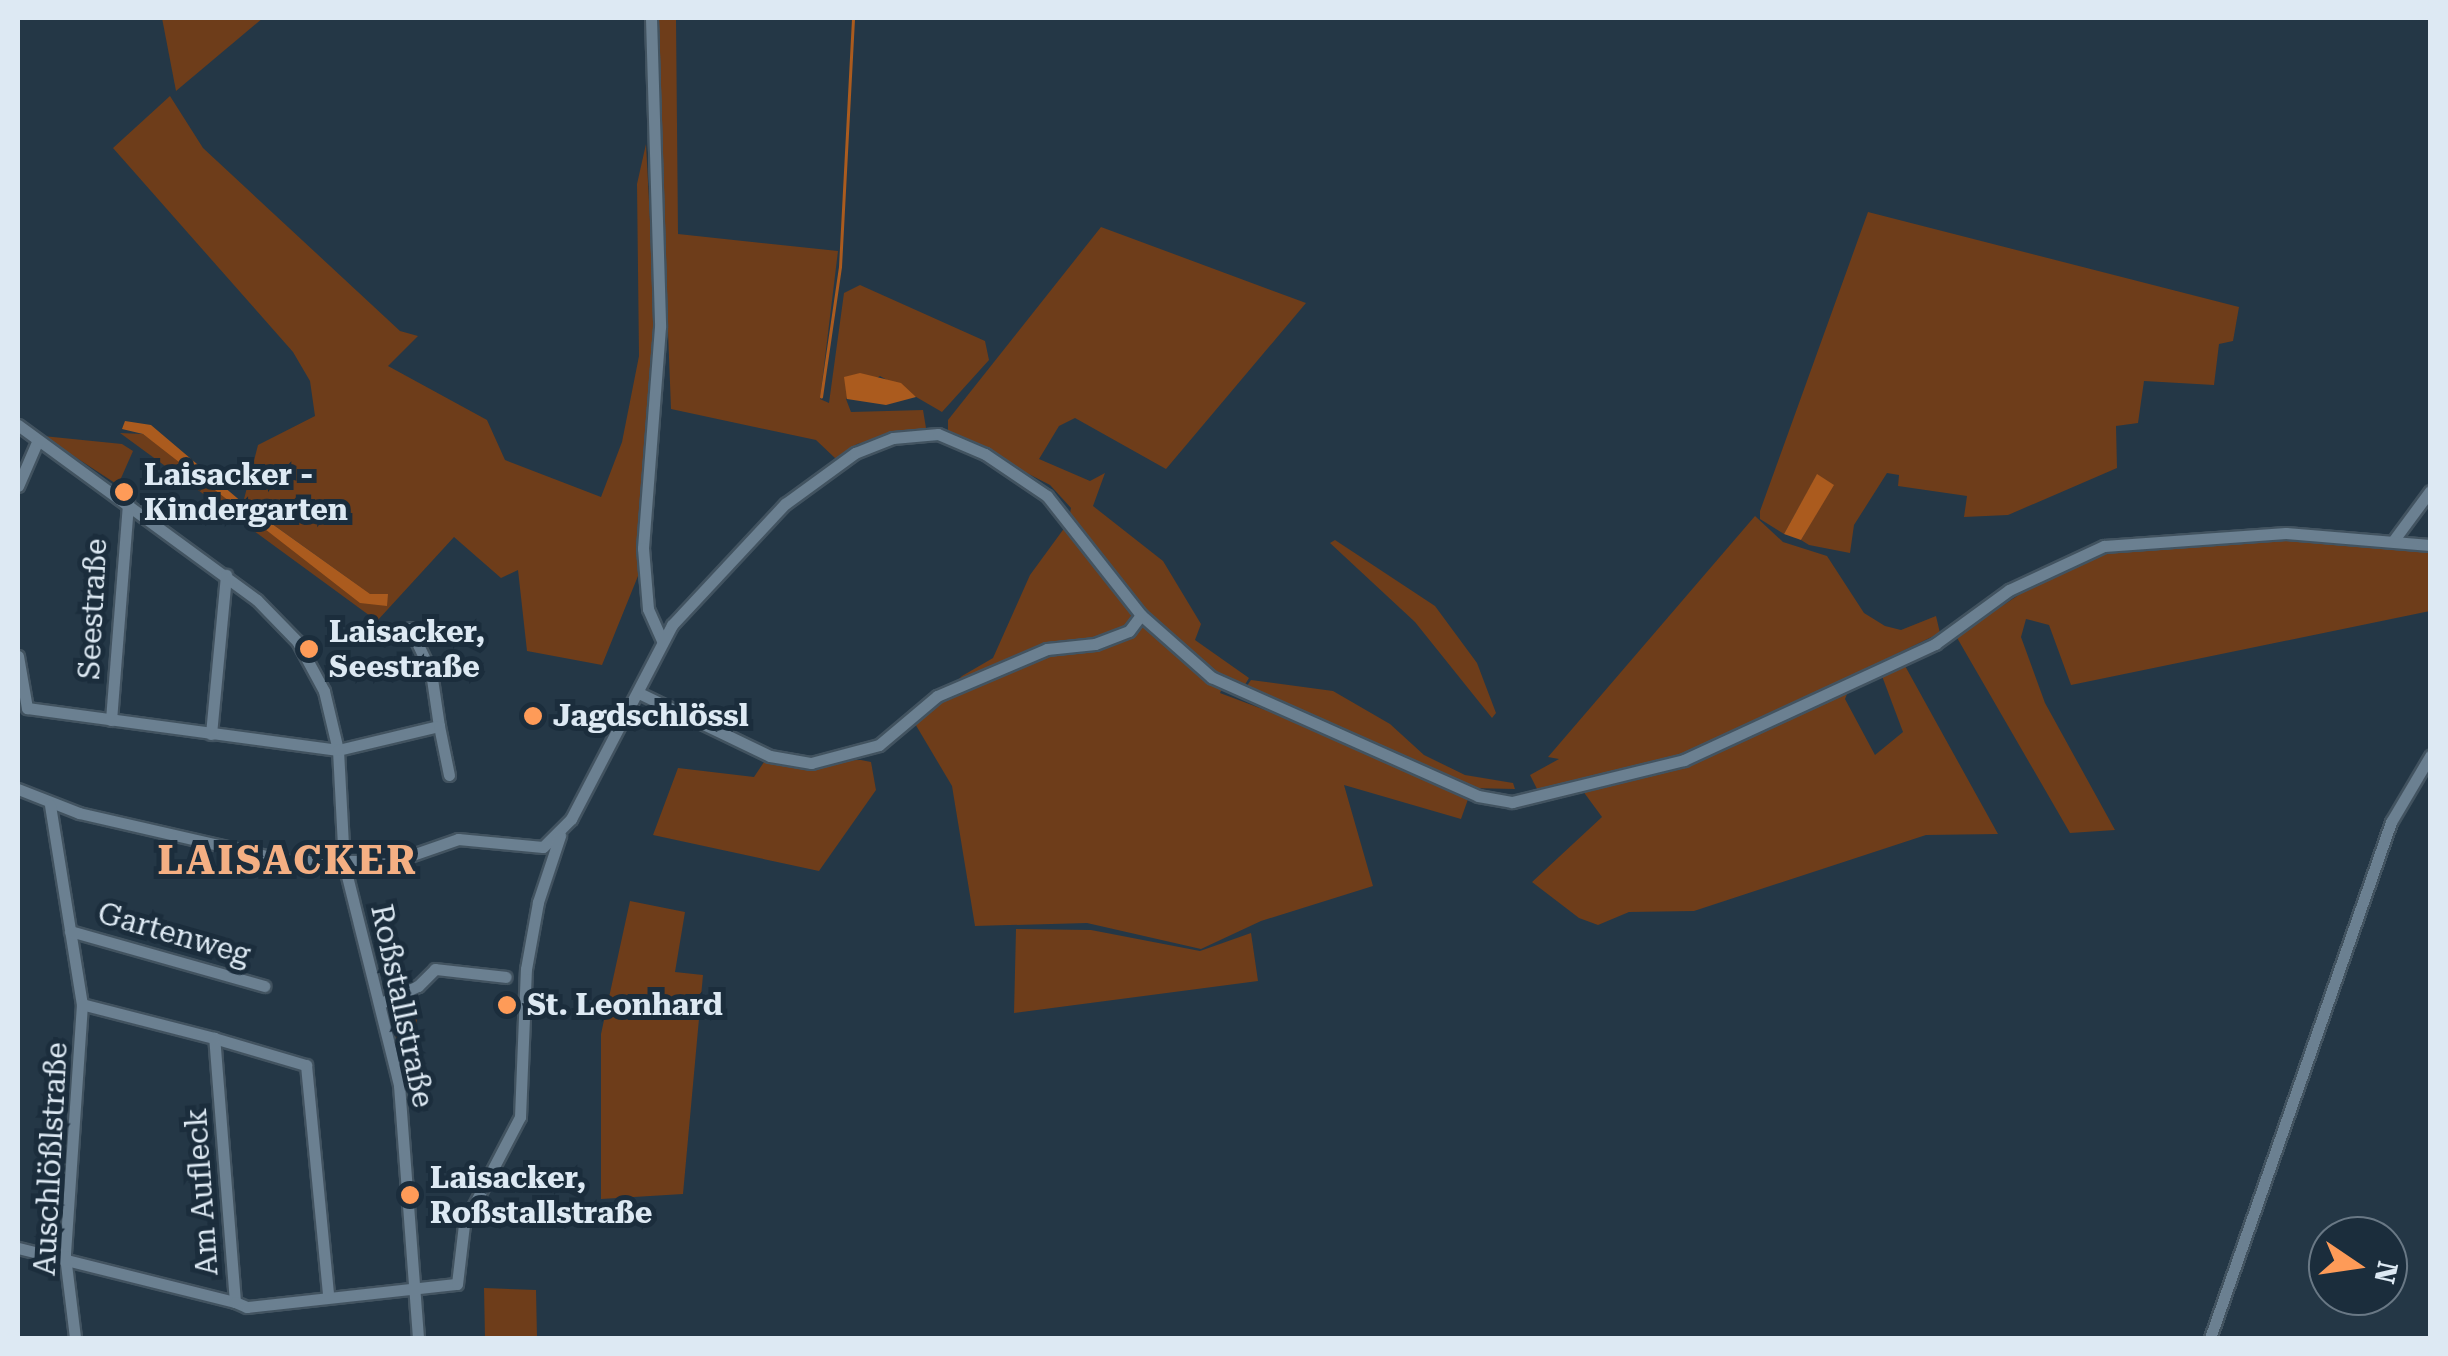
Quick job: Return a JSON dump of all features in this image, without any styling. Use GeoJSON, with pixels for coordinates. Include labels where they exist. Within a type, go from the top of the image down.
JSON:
{"type":"FeatureCollection","features":[{"type":"Feature","properties":{"kind":"street"},"geometry":{"type":"LineString","coordinates":[[651,18],[660,327],[643,548],[648,608],[662,641]]}},
{"type":"Feature","properties":{"kind":"street","name":"Seestraße"},"geometry":{"type":"LineString","coordinates":[[18,426],[226,575],[297,642],[324,691],[338,750],[344,864]]}},
{"type":"Feature","properties":{"kind":"street"},"geometry":{"type":"LineString","coordinates":[[236,1302],[247,1307],[328,1294],[457,1284],[464,1224],[520,1117],[526,970],[538,902],[561,835],[641,694],[662,641],[789,501],[855,453],[893,438],[938,434],[985,454],[1048,496],[1141,615],[1179,654],[1239,693],[1478,796],[1512,802],[1684,760],[1935,644],[2010,590],[2104,546],[2286,533],[2430,545]]}},
{"type":"Feature","properties":{"kind":"street"},"geometry":{"type":"LineString","coordinates":[[18,486],[37,442]]}},
{"type":"Feature","properties":{"kind":"street"},"geometry":{"type":"LineString","coordinates":[[2392,542],[2430,491]]}},
{"type":"Feature","properties":{"kind":"street","name":"Seestraße"},"geometry":{"type":"LineString","coordinates":[[112,720],[128,503]]}},
{"type":"Feature","properties":{"kind":"street"},"geometry":{"type":"LineString","coordinates":[[210,734],[226,575]]}},
{"type":"Feature","properties":{"kind":"street"},"geometry":{"type":"LineString","coordinates":[[641,694],[770,756],[810,763],[879,745],[937,696],[1046,648],[1095,644],[1128,631],[1141,615]]}},
{"type":"Feature","properties":{"kind":"street"},"geometry":{"type":"LineString","coordinates":[[410,628],[431,672],[449,775]]}},
{"type":"Feature","properties":{"kind":"street","name":"Seestraße"},"geometry":{"type":"LineString","coordinates":[[18,656],[27,708],[338,750]]}},
{"type":"Feature","properties":{"kind":"street"},"geometry":{"type":"LineString","coordinates":[[338,750],[440,726]]}},
{"type":"Feature","properties":{"kind":"street"},"geometry":{"type":"LineString","coordinates":[[2210,1338],[2391,822],[2430,756]]}},
{"type":"Feature","properties":{"kind":"street"},"geometry":{"type":"LineString","coordinates":[[18,788],[50,805],[288,861],[344,864],[395,860],[458,839],[543,847],[561,835]]}},
{"type":"Feature","properties":{"kind":"street","name":"Auschlößlstraße"},"geometry":{"type":"LineString","coordinates":[[50,805],[82,1004],[65,1256],[75,1338]]}},
{"type":"Feature","properties":{"kind":"street","name":"Roßstallstraße"},"geometry":{"type":"LineString","coordinates":[[344,864],[399,1084],[418,1338]]}},
{"type":"Feature","properties":{"kind":"street","name":"Gartenweg"},"geometry":{"type":"LineString","coordinates":[[70,931],[264,986]]}},
{"type":"Feature","properties":{"kind":"street"},"geometry":{"type":"LineString","coordinates":[[381,1002],[418,986],[435,969],[506,977]]}},
{"type":"Feature","properties":{"kind":"street"},"geometry":{"type":"LineString","coordinates":[[82,1004],[306,1065],[328,1294]]}},
{"type":"Feature","properties":{"kind":"street","name":"Am Aufleck"},"geometry":{"type":"LineString","coordinates":[[18,1248],[65,1256],[236,1302],[214,1038]]}},
{"type":"Feature","properties":{"kind":"shaded area"},"geometry":{"type":"Polygon","coordinates":[[[162,18],[263,18],[176,91],[162,18]]]}},
{"type":"Feature","properties":{"kind":"shaded area"},"geometry":{"type":"Polygon","coordinates":[[[656,18],[676,18],[678,234],[838,251],[820,399],[829,403],[844,293],[860,285],[985,341],[989,360],[942,412],[880,376],[846,399],[851,412],[923,410],[926,428],[857,444],[836,459],[816,440],[671,409],[656,18]]]}},
{"type":"Feature","properties":{"kind":"shaded area"},"geometry":{"type":"Polygon","coordinates":[[[170,96],[203,148],[400,331],[418,336],[388,366],[487,420],[505,460],[601,497],[622,442],[639,356],[637,184],[646,144],[655,316],[638,576],[602,665],[527,651],[518,570],[501,578],[454,537],[377,621],[120,433],[143,434],[370,594],[243,503],[258,445],[315,416],[310,381],[293,352],[113,148],[170,96]]]}},
{"type":"Feature","properties":{"kind":"shaded area"},"geometry":{"type":"Polygon","coordinates":[[[1868,212],[2239,307],[2233,341],[2219,344],[2214,385],[2144,381],[2138,423],[2116,426],[2117,468],[2008,515],[1964,517],[1967,496],[1898,486],[1899,475],[1887,473],[1854,525],[1850,553],[1809,545],[1801,540],[1833,485],[1817,475],[1784,534],[1760,519],[1760,511],[1868,212]]]}},
{"type":"Feature","properties":{"kind":"shaded area"},"geometry":{"type":"Polygon","coordinates":[[[1101,227],[1306,303],[1166,469],[1075,418],[1059,426],[1039,459],[1090,481],[1105,473],[1093,506],[1163,561],[1201,624],[1195,640],[1249,678],[1243,688],[1226,680],[1220,693],[1265,710],[1271,704],[1244,690],[1251,680],[1333,691],[1390,724],[1424,755],[1465,775],[1513,783],[1515,789],[1472,788],[1461,819],[1344,785],[1373,886],[1261,921],[1201,949],[1087,923],[975,926],[952,786],[914,722],[962,676],[993,658],[1030,575],[1068,523],[1071,508],[1050,485],[959,438],[948,430],[948,420],[1101,227]]]}},
{"type":"Feature","properties":{"kind":"shaded area"},"geometry":{"type":"Polygon","coordinates":[[[860,373],[901,383],[916,397],[886,405],[847,399],[844,377],[860,373]]]}},
{"type":"Feature","properties":{"kind":"shaded area"},"geometry":{"type":"Polygon","coordinates":[[[125,421],[151,425],[243,503],[370,594],[388,594],[387,606],[360,603],[143,434],[122,429],[125,421]]]}},
{"type":"Feature","properties":{"kind":"shaded area"},"geometry":{"type":"Polygon","coordinates":[[[43,436],[122,444],[133,451],[118,485],[43,436]]]}},
{"type":"Feature","properties":{"kind":"shaded area"},"geometry":{"type":"Polygon","coordinates":[[[1817,474],[1834,485],[1801,540],[1784,534],[1817,474]]]}},
{"type":"Feature","properties":{"kind":"shaded area"},"geometry":{"type":"Polygon","coordinates":[[[1755,516],[1783,542],[1827,556],[1864,613],[1885,626],[1901,630],[1936,616],[1940,633],[1855,674],[1845,699],[1875,755],[1903,732],[1882,676],[1904,664],[1998,834],[1926,835],[1694,911],[1629,912],[1598,925],[1579,918],[1532,882],[1602,817],[1577,783],[1538,791],[1530,775],[1559,759],[1548,757],[1755,516]]]}},
{"type":"Feature","properties":{"kind":"shaded area"},"geometry":{"type":"Polygon","coordinates":[[[2280,539],[2430,549],[2430,611],[2071,685],[2049,625],[2026,619],[2021,637],[2045,703],[2115,830],[2070,833],[1956,636],[2037,583],[2111,552],[2280,539]]]}},
{"type":"Feature","properties":{"kind":"shaded area"},"geometry":{"type":"Polygon","coordinates":[[[1335,540],[1435,606],[1477,663],[1496,713],[1492,718],[1415,622],[1330,543],[1335,540]]]}},
{"type":"Feature","properties":{"kind":"shaded area"},"geometry":{"type":"Polygon","coordinates":[[[764,762],[871,762],[876,790],[819,871],[653,835],[678,768],[754,777],[764,762]]]}},
{"type":"Feature","properties":{"kind":"shaded area"},"geometry":{"type":"Polygon","coordinates":[[[630,901],[685,912],[675,972],[703,975],[683,1194],[601,1199],[601,1034],[630,901]]]}},
{"type":"Feature","properties":{"kind":"shaded area"},"geometry":{"type":"Polygon","coordinates":[[[1016,929],[1091,930],[1200,951],[1251,933],[1258,981],[1014,1013],[1016,929]]]}},
{"type":"Feature","properties":{"kind":"shaded area"},"geometry":{"type":"Polygon","coordinates":[[[417,989],[417,1045],[395,1049],[384,1004],[417,989]]]}},
{"type":"Feature","properties":{"kind":"shaded area"},"geometry":{"type":"Polygon","coordinates":[[[484,1288],[536,1290],[537,1338],[485,1338],[484,1288]]]}},
{"type":"Feature","properties":{"kind":"waterway"},"geometry":{"type":"LineString","coordinates":[[821,397],[840,267],[853,18]]}},
{"type":"Feature","properties":{"kind":"place","name":"Laisacker - Kindergarten"},"geometry":{"type":"Point","coordinates":[124,492]}},
{"type":"Feature","properties":{"kind":"place","name":"Laisacker, Seestraße"},"geometry":{"type":"Point","coordinates":[309,649]}},
{"type":"Feature","properties":{"kind":"place","name":"Jagdschlössl"},"geometry":{"type":"Point","coordinates":[533,716]}},
{"type":"Feature","properties":{"kind":"place","name":"St. Leonhard"},"geometry":{"type":"Point","coordinates":[507,1005]}},
{"type":"Feature","properties":{"kind":"place","name":"Laisacker, Roßstallstraße"},"geometry":{"type":"Point","coordinates":[410,1195]}},
{"type":"Feature","properties":{"kind":"district","name":"LAISACKER"},"geometry":{"type":"Point","coordinates":[288,861]}}]}
